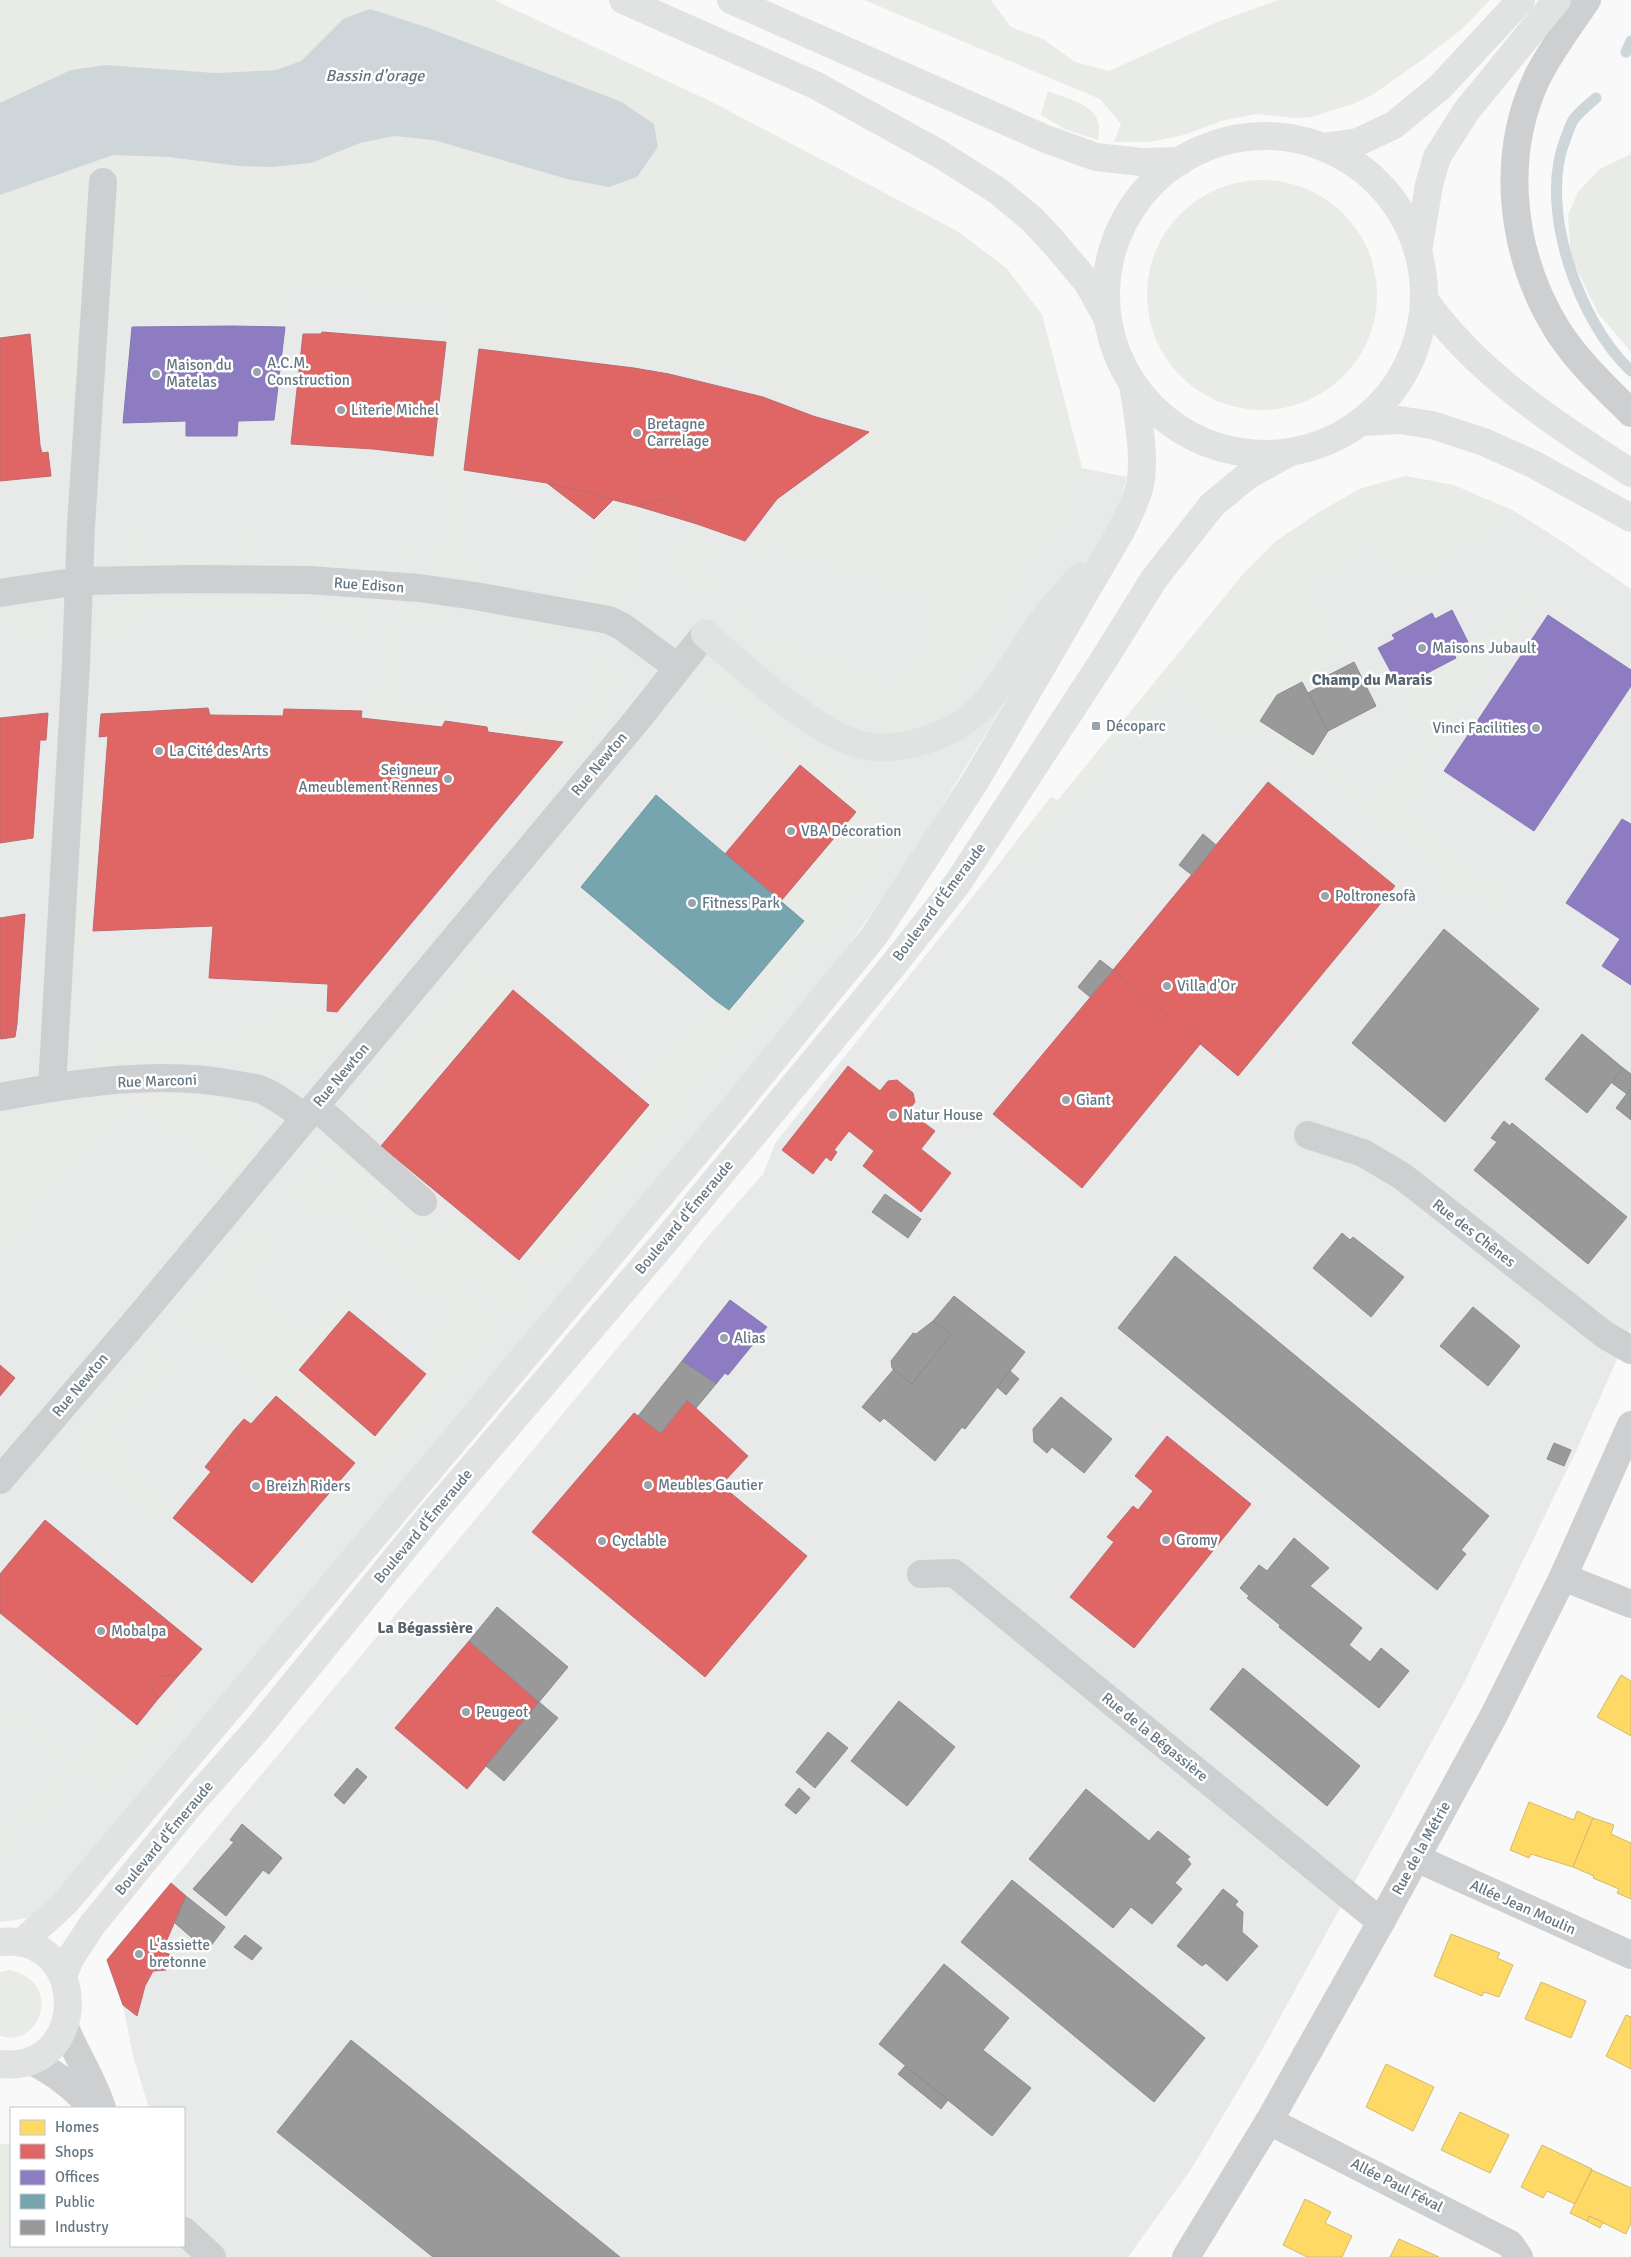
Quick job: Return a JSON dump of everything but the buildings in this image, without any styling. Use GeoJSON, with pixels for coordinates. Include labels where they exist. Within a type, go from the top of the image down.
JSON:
{"type":"FeatureCollection","features":[{"type":"Feature","properties":{"kind":"main road"},"geometry":{"type":"LineString","coordinates":[[623,0],[815,85],[938,153],[998,191],[1033,220],[1056,244],[1087,282],[1107,318]]}},
{"type":"Feature","properties":{"kind":"main road"},"geometry":{"type":"LineString","coordinates":[[731,0],[1046,139],[1096,157],[1141,162],[1180,161]]}},
{"type":"Feature","properties":{"kind":"main road"},"geometry":{"type":"LineString","coordinates":[[1323,146],[1358,142],[1394,125],[1440,87],[1521,0]]}},
{"type":"Feature","properties":{"kind":"main road"},"geometry":{"type":"LineString","coordinates":[[1418,252],[1425,201],[1437,157],[1467,110],[1557,0]]}},
{"type":"Feature","properties":{"kind":"main road"},"geometry":{"type":"LineString","coordinates":[[1264,135],[1294,138],[1323,146],[1345,157],[1365,171],[1383,188],[1398,207],[1418,252],[1423,275],[1424,299],[1420,334],[1407,368],[1387,397],[1362,422],[1340,436],[1316,446],[1290,452],[1260,454],[1240,451],[1202,440],[1175,426],[1152,407],[1133,384],[1121,363],[1107,318],[1106,291],[1109,265],[1116,240],[1126,217],[1141,195],[1180,161],[1206,147],[1245,137],[1264,135]]}},
{"type":"Feature","properties":{"kind":"main road"},"geometry":{"type":"LineString","coordinates":[[1424,299],[1444,326],[1480,364],[1562,429],[1631,474]]}},
{"type":"Feature","properties":{"kind":"main road","name":"Boulevard d'Émeraude"},"geometry":{"type":"LineString","coordinates":[[11,1942],[66,1903],[733,1109],[874,936],[976,780],[1122,529],[1139,488],[1141,474],[1139,431],[1133,384]]}},
{"type":"Feature","properties":{"kind":"main road"},"geometry":{"type":"LineString","coordinates":[[1362,422],[1399,420],[1432,425],[1484,442],[1533,464],[1631,518]]}},
{"type":"Feature","properties":{"kind":"main road","name":"Boulevard d'Émeraude"},"geometry":{"type":"LineString","coordinates":[[63,1976],[71,1957],[98,1918],[188,1807],[258,1728],[428,1519],[662,1245],[939,906],[1011,803],[1154,579],[1195,526],[1212,505],[1247,476],[1290,452]]}},
{"type":"Feature","properties":{"kind":"main road"},"geometry":{"type":"LineString","coordinates":[[705,634],[802,713],[830,731],[856,743],[884,748],[909,746],[942,735],[964,722],[991,697],[1047,615],[1122,529]]}},
{"type":"Feature","properties":{"kind":"main road"},"geometry":{"type":"LineString","coordinates":[[0,2064],[19,2064],[31,2061],[52,2047],[65,2026],[69,2001],[63,1976],[56,1964],[46,1954],[34,1947],[11,1942]]}},
{"type":"Feature","properties":{"kind":"street"},"geometry":{"type":"LineString","coordinates":[[1586,0],[1532,88],[1517,136],[1514,195],[1522,244],[1536,288],[1558,331],[1590,374],[1631,413]]}},
{"type":"Feature","properties":{"kind":"street"},"geometry":{"type":"LineString","coordinates":[[52,1088],[79,581],[103,182]]}},
{"type":"Feature","properties":{"kind":"street","name":"Rue Edison"},"geometry":{"type":"LineString","coordinates":[[0,593],[79,581],[192,579],[309,580],[419,588],[609,620],[623,627],[677,668]]}},
{"type":"Feature","properties":{"kind":"street"},"geometry":{"type":"LineString","coordinates":[[677,668],[705,634]]}},
{"type":"Feature","properties":{"kind":"street","name":"Rue Newton"},"geometry":{"type":"LineString","coordinates":[[0,1480],[637,720],[677,668]]}},
{"type":"Feature","properties":{"kind":"street","name":"Rue Marconi"},"geometry":{"type":"LineString","coordinates":[[0,1097],[52,1088],[150,1078],[210,1079],[262,1090],[289,1105],[310,1112],[423,1202]]}},
{"type":"Feature","properties":{"kind":"street","name":"Rue des Chênes"},"geometry":{"type":"LineString","coordinates":[[1308,1135],[1363,1153],[1402,1176],[1605,1335],[1631,1350]]}},
{"type":"Feature","properties":{"kind":"street","name":"Rue de la Métrie"},"geometry":{"type":"LineString","coordinates":[[1186,2257],[1269,2121],[1493,1717],[1563,1577],[1631,1425]]}},
{"type":"Feature","properties":{"kind":"street","name":"Rue de la Bégassière"},"geometry":{"type":"LineString","coordinates":[[921,1574],[954,1573],[1381,1922]]}},
{"type":"Feature","properties":{"kind":"street"},"geometry":{"type":"LineString","coordinates":[[1563,1577],[1631,1604]]}},
{"type":"Feature","properties":{"kind":"street","name":"Allée Jean Moulin"},"geometry":{"type":"LineString","coordinates":[[1416,1858],[1631,1955]]}},
{"type":"Feature","properties":{"kind":"street"},"geometry":{"type":"LineString","coordinates":[[65,2026],[72,2044],[93,2082],[102,2107]]}},
{"type":"Feature","properties":{"kind":"street"},"geometry":{"type":"LineString","coordinates":[[31,2061],[49,2069],[70,2084],[91,2107]]}},
{"type":"Feature","properties":{"kind":"street","name":"Allée Paul Féval"},"geometry":{"type":"LineString","coordinates":[[1269,2121],[1510,2244],[1519,2257]]}},
{"type":"Feature","properties":{"kind":"street"},"geometry":{"type":"LineString","coordinates":[[185,2232],[212,2257]]}},
{"type":"Feature","properties":{"kind":"shaded area"},"geometry":{"type":"Polygon","coordinates":[[[0,0],[494,0],[710,101],[957,231],[1007,269],[1042,315],[1082,468],[1074,506],[1024,576],[954,699],[953,708],[914,728],[887,730],[843,719],[728,627],[740,609],[748,604],[757,605],[748,629],[899,686],[910,662],[934,652],[922,628],[930,601],[766,542],[757,565],[744,561],[749,543],[780,512],[877,431],[718,371],[714,377],[578,351],[477,340],[464,469],[470,471],[463,562],[482,567],[481,581],[438,575],[448,476],[433,474],[454,310],[367,302],[368,283],[293,278],[290,313],[125,312],[123,326],[104,324],[115,171],[94,172],[79,396],[71,404],[36,408],[30,335],[0,338],[0,195],[113,155],[169,157],[239,166],[273,167],[311,163],[360,143],[394,136],[434,140],[567,179],[609,187],[637,177],[658,147],[654,124],[622,102],[429,28],[343,19],[301,61],[276,70],[215,73],[71,70],[0,103],[0,0]]]}},
{"type":"Feature","properties":{"kind":"shaded area"},"geometry":{"type":"Polygon","coordinates":[[[864,0],[991,0],[1011,27],[1043,39],[1075,62],[1109,71],[1215,23],[1278,0],[1490,0],[1462,29],[1422,60],[1372,95],[1353,104],[1311,117],[1295,118],[1256,114],[1221,121],[1184,135],[1149,142],[1114,142],[1121,124],[1100,99],[864,0]]]}},
{"type":"Feature","properties":{"kind":"shaded area"},"geometry":{"type":"Polygon","coordinates":[[[0,44],[957,231],[1007,269],[1042,315],[1082,468],[1127,477],[1117,512],[996,717],[906,865],[834,965],[699,1132],[67,1887],[29,1918],[0,1922],[0,44]]]}},
{"type":"Feature","properties":{"kind":"shaded area"},"geometry":{"type":"Polygon","coordinates":[[[1048,91],[1086,106],[1093,112],[1099,128],[1098,140],[1067,130],[1041,115],[1048,91]]]}},
{"type":"Feature","properties":{"kind":"shaded area"},"geometry":{"type":"Polygon","coordinates":[[[1631,154],[1631,352],[1598,313],[1571,257],[1568,215],[1578,192],[1600,169],[1631,154]]]}},
{"type":"Feature","properties":{"kind":"shaded area"},"geometry":{"type":"Polygon","coordinates":[[[1262,180],[1284,182],[1306,189],[1326,199],[1351,222],[1358,231],[1372,262],[1377,295],[1375,317],[1368,339],[1358,359],[1335,384],[1326,391],[1295,405],[1262,410],[1240,408],[1218,401],[1198,391],[1173,368],[1166,359],[1152,328],[1147,295],[1149,273],[1156,251],[1166,231],[1189,206],[1198,199],[1229,185],[1262,180]]]}},
{"type":"Feature","properties":{"kind":"shaded area"},"geometry":{"type":"Polygon","coordinates":[[[1405,476],[1453,485],[1514,511],[1631,589],[1631,1328],[1577,1449],[1464,1683],[1262,2050],[1192,2168],[1128,2257],[0,2257],[0,2144],[10,2144],[10,2247],[185,2247],[185,2107],[149,2107],[133,2056],[123,2005],[106,1960],[479,1515],[704,1241],[763,1174],[776,1142],[1051,797],[1058,800],[1245,572],[1275,542],[1321,511],[1360,489],[1405,476]]]}},
{"type":"Feature","properties":{"kind":"shaded area"},"geometry":{"type":"Polygon","coordinates":[[[1405,476],[1453,485],[1514,511],[1421,577],[1412,578],[1398,572],[1392,567],[1372,539],[1305,592],[1340,640],[1335,647],[1335,662],[1277,695],[1260,721],[1313,755],[1314,753],[1373,799],[1424,737],[1397,683],[1413,674],[1416,679],[1456,658],[1452,650],[1492,633],[1501,626],[1526,592],[1533,596],[1534,605],[1415,770],[1415,779],[1419,788],[1402,810],[1507,898],[1498,910],[1469,884],[1452,891],[1441,882],[1430,862],[1366,808],[1279,741],[1260,738],[1245,744],[1169,685],[1021,869],[1004,857],[1051,797],[1058,800],[1245,572],[1275,542],[1321,511],[1360,489],[1405,476]]]}},
{"type":"Feature","properties":{"kind":"shaded area"},"geometry":{"type":"Polygon","coordinates":[[[613,500],[648,509],[643,525],[648,529],[631,594],[617,608],[579,600],[599,527],[594,519],[613,500]]]}},
{"type":"Feature","properties":{"kind":"shaded area"},"geometry":{"type":"Polygon","coordinates":[[[240,527],[249,527],[249,558],[238,564],[137,565],[132,563],[130,559],[128,529],[136,528],[139,557],[239,556],[240,527]]]}},
{"type":"Feature","properties":{"kind":"shaded area"},"geometry":{"type":"Polygon","coordinates":[[[690,531],[717,554],[705,566],[726,587],[702,603],[668,554],[690,531]]]}},
{"type":"Feature","properties":{"kind":"shaded area"},"geometry":{"type":"Polygon","coordinates":[[[405,539],[414,540],[411,568],[407,572],[295,566],[295,558],[402,564],[405,539]]]}},
{"type":"Feature","properties":{"kind":"shaded area"},"geometry":{"type":"Polygon","coordinates":[[[299,597],[299,611],[128,615],[129,642],[109,642],[101,637],[98,631],[98,625],[106,611],[112,605],[125,598],[299,597]]]}},
{"type":"Feature","properties":{"kind":"shaded area"},"geometry":{"type":"Polygon","coordinates":[[[322,599],[371,601],[371,622],[367,635],[356,642],[348,643],[349,617],[321,615],[322,599]]]}},
{"type":"Feature","properties":{"kind":"shaded area"},"geometry":{"type":"Polygon","coordinates":[[[397,605],[448,612],[457,620],[454,647],[448,647],[451,622],[404,616],[391,704],[454,712],[452,722],[445,721],[442,727],[372,718],[375,684],[382,683],[397,605]]]}},
{"type":"Feature","properties":{"kind":"shaded area"},"geometry":{"type":"Polygon","coordinates":[[[12,609],[35,612],[48,620],[52,625],[48,641],[35,649],[24,649],[21,625],[0,628],[0,611],[12,609]]]}},
{"type":"Feature","properties":{"kind":"shaded area"},"geometry":{"type":"Polygon","coordinates":[[[489,616],[598,635],[596,653],[624,677],[609,696],[617,705],[557,778],[543,766],[562,742],[488,732],[487,727],[471,724],[471,714],[578,728],[583,702],[590,702],[595,670],[590,668],[594,641],[492,626],[487,653],[480,652],[489,616]]]}},
{"type":"Feature","properties":{"kind":"shaded area"},"geometry":{"type":"Polygon","coordinates":[[[719,671],[872,800],[881,815],[888,846],[831,933],[817,949],[795,931],[804,920],[781,901],[855,812],[800,765],[703,689],[719,671]]]}},
{"type":"Feature","properties":{"kind":"shaded area"},"geometry":{"type":"Polygon","coordinates":[[[105,772],[93,931],[94,945],[77,945],[74,940],[87,777],[93,773],[105,772]]]}},
{"type":"Feature","properties":{"kind":"shaded area"},"geometry":{"type":"Polygon","coordinates":[[[788,940],[811,958],[543,1270],[524,1254],[655,1098],[640,1085],[697,1018],[715,1000],[729,1010],[788,940]]]}},
{"type":"Feature","properties":{"kind":"shaded area"},"geometry":{"type":"Polygon","coordinates":[[[477,961],[513,990],[396,1128],[362,1100],[477,961]]]}},
{"type":"Feature","properties":{"kind":"shaded area"},"geometry":{"type":"Polygon","coordinates":[[[281,1015],[338,1017],[360,1024],[332,1054],[309,1064],[210,1062],[100,1068],[96,1059],[99,1044],[118,1035],[217,1043],[281,1015]]]}},
{"type":"Feature","properties":{"kind":"shaded area"},"geometry":{"type":"Polygon","coordinates":[[[203,1094],[225,1098],[236,1105],[241,1111],[249,1126],[253,1151],[249,1160],[230,1180],[135,1101],[104,1139],[98,1136],[0,1252],[0,1117],[135,1095],[203,1094]]]}},
{"type":"Feature","properties":{"kind":"shaded area"},"geometry":{"type":"Polygon","coordinates":[[[328,1141],[438,1232],[453,1217],[533,1287],[509,1316],[317,1155],[328,1141]]]}},
{"type":"Feature","properties":{"kind":"shaded area"},"geometry":{"type":"Polygon","coordinates":[[[309,1163],[439,1269],[501,1325],[379,1469],[363,1454],[355,1463],[276,1396],[176,1320],[257,1227],[274,1239],[274,1244],[245,1277],[307,1331],[332,1302],[342,1299],[352,1307],[299,1370],[375,1436],[435,1361],[428,1323],[454,1318],[450,1302],[436,1303],[435,1290],[421,1291],[420,1277],[406,1278],[406,1265],[391,1267],[391,1253],[377,1254],[377,1242],[363,1243],[362,1230],[348,1230],[347,1217],[306,1216],[283,1194],[309,1163]]]}},
{"type":"Feature","properties":{"kind":"shaded area"},"geometry":{"type":"Polygon","coordinates":[[[155,1346],[164,1355],[168,1373],[113,1436],[135,1454],[129,1464],[173,1501],[158,1520],[69,1449],[155,1346]]]}},
{"type":"Feature","properties":{"kind":"shaded area"},"geometry":{"type":"Polygon","coordinates":[[[167,1697],[180,1706],[105,1792],[79,1767],[63,1777],[65,1791],[33,1827],[21,1816],[62,1764],[0,1713],[0,1700],[70,1759],[107,1714],[133,1736],[167,1697]]]}},
{"type":"Feature","properties":{"kind":"shaded area"},"geometry":{"type":"Polygon","coordinates":[[[12,1826],[25,1837],[0,1867],[0,1840],[12,1826]]]}},
{"type":"Feature","properties":{"kind":"shaded area"},"geometry":{"type":"Polygon","coordinates":[[[9,1970],[26,1977],[37,1987],[41,2000],[40,2012],[35,2024],[26,2033],[14,2037],[0,2036],[0,1972],[9,1970]]]}},
{"type":"Feature","properties":{"kind":"shaded area"},"geometry":{"type":"Polygon","coordinates":[[[0,2144],[10,2144],[10,2224],[5,2231],[0,2228],[0,2144]]]}},
{"type":"Feature","properties":{"kind":"water","name":"Bassin d'orage"},"geometry":{"type":"Polygon","coordinates":[[[370,9],[429,28],[622,102],[654,124],[658,147],[637,177],[609,187],[567,179],[434,140],[394,136],[360,143],[311,163],[273,167],[239,166],[169,157],[113,155],[0,195],[0,103],[71,70],[106,65],[215,73],[276,70],[301,61],[343,19],[370,9]]]}},
{"type":"Feature","properties":{"kind":"waterway"},"geometry":{"type":"LineString","coordinates":[[1626,52],[1631,41]]}},
{"type":"Feature","properties":{"kind":"waterway"},"geometry":{"type":"LineString","coordinates":[[1596,98],[1574,119],[1565,140],[1558,168],[1557,198],[1560,230],[1568,263],[1580,295],[1595,324],[1612,350],[1631,371]]}},
{"type":"Feature","properties":{"kind":"place","name":"A.C.M. Construction"},"geometry":{"type":"Point","coordinates":[257,372]}},
{"type":"Feature","properties":{"kind":"place","name":"Maison du Matelas"},"geometry":{"type":"Point","coordinates":[156,374]}},
{"type":"Feature","properties":{"kind":"place","name":"Literie Michel"},"geometry":{"type":"Point","coordinates":[341,410]}},
{"type":"Feature","properties":{"kind":"place","name":"Bretagne Carrelage"},"geometry":{"type":"Point","coordinates":[637,433]}},
{"type":"Feature","properties":{"kind":"place","name":"Maisons Jubault"},"geometry":{"type":"Point","coordinates":[1422,648]}},
{"type":"Feature","properties":{"kind":"place","name":"Décoparc"},"geometry":{"type":"Point","coordinates":[1096,726]}},
{"type":"Feature","properties":{"kind":"place","name":"Vinci Facilities"},"geometry":{"type":"Point","coordinates":[1536,728]}},
{"type":"Feature","properties":{"kind":"place","name":"La Cité des Arts"},"geometry":{"type":"Point","coordinates":[159,751]}},
{"type":"Feature","properties":{"kind":"place","name":"Seigneur Ameublement Rennes"},"geometry":{"type":"Point","coordinates":[448,779]}},
{"type":"Feature","properties":{"kind":"place","name":"VBA Décoration"},"geometry":{"type":"Point","coordinates":[791,831]}},
{"type":"Feature","properties":{"kind":"place","name":"Poltronesofà"},"geometry":{"type":"Point","coordinates":[1325,896]}},
{"type":"Feature","properties":{"kind":"place","name":"Fitness Park"},"geometry":{"type":"Point","coordinates":[692,903]}},
{"type":"Feature","properties":{"kind":"place","name":"Villa d'Or"},"geometry":{"type":"Point","coordinates":[1167,986]}},
{"type":"Feature","properties":{"kind":"place","name":"Giant"},"geometry":{"type":"Point","coordinates":[1066,1100]}},
{"type":"Feature","properties":{"kind":"place","name":"Natur House"},"geometry":{"type":"Point","coordinates":[893,1115]}},
{"type":"Feature","properties":{"kind":"place","name":"Alias"},"geometry":{"type":"Point","coordinates":[724,1338]}},
{"type":"Feature","properties":{"kind":"place","name":"Meubles Gautier"},"geometry":{"type":"Point","coordinates":[648,1485]}},
{"type":"Feature","properties":{"kind":"place","name":"Breizh Riders"},"geometry":{"type":"Point","coordinates":[256,1486]}},
{"type":"Feature","properties":{"kind":"place","name":"Gromy"},"geometry":{"type":"Point","coordinates":[1166,1540]}},
{"type":"Feature","properties":{"kind":"place","name":"Cyclable"},"geometry":{"type":"Point","coordinates":[602,1541]}},
{"type":"Feature","properties":{"kind":"place","name":"Mobalpa"},"geometry":{"type":"Point","coordinates":[101,1631]}},
{"type":"Feature","properties":{"kind":"place","name":"Peugeot"},"geometry":{"type":"Point","coordinates":[466,1712]}},
{"type":"Feature","properties":{"kind":"place","name":"L'assiette bretonne"},"geometry":{"type":"Point","coordinates":[139,1954]}},
{"type":"Feature","properties":{"kind":"district","name":"Champ du Marais"},"geometry":{"type":"Point","coordinates":[1372,680]}},
{"type":"Feature","properties":{"kind":"district","name":"La Bégassière"},"geometry":{"type":"Point","coordinates":[425,1628]}}]}
